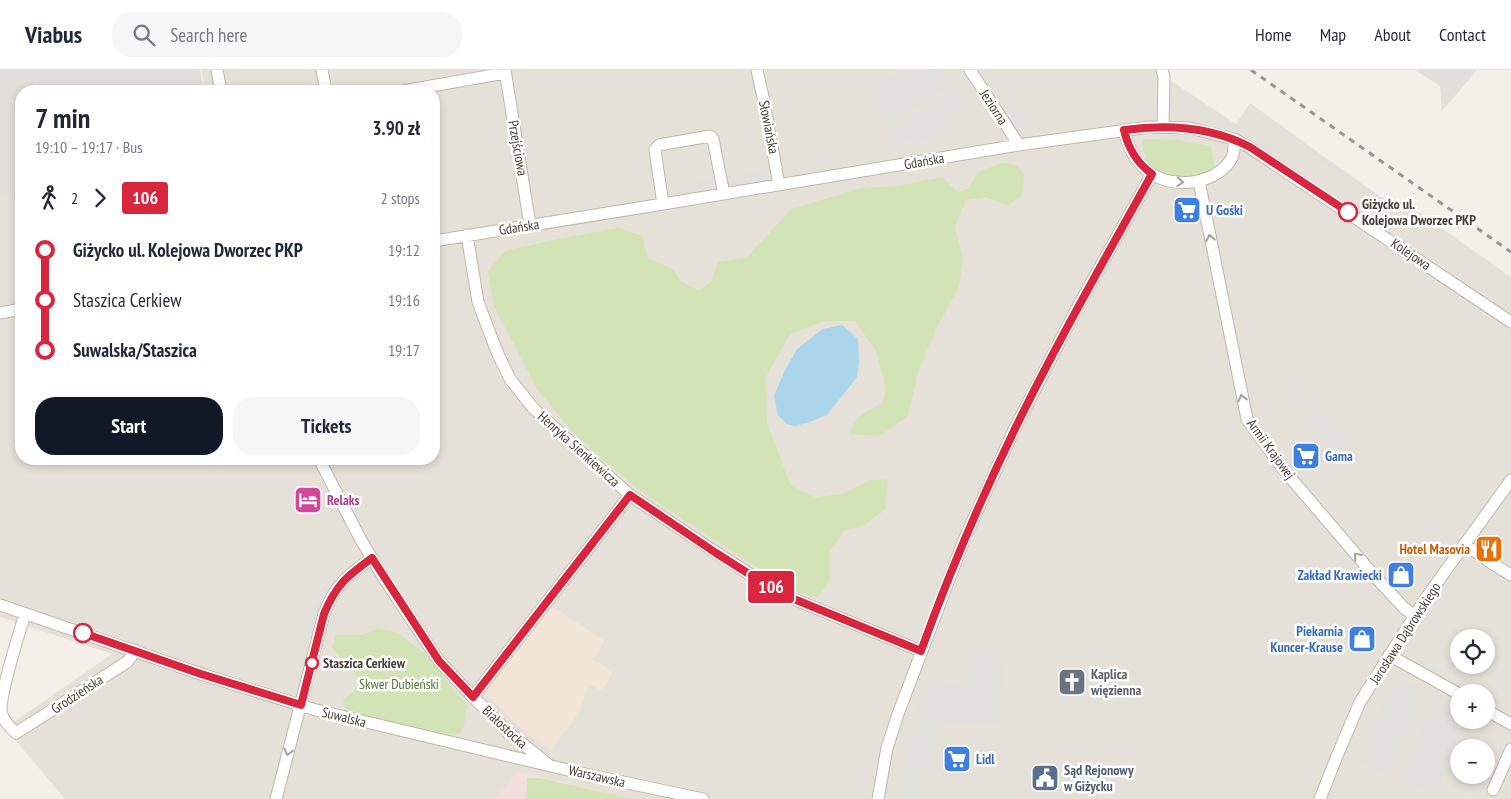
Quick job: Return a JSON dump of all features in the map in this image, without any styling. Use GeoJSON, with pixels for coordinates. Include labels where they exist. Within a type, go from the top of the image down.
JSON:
{"type":"FeatureCollection","features":[{"type":"Feature","properties":{"kind":"street"},"geometry":{"type":"LineString","coordinates":[[217,70],[220,85]]}},
{"type":"Feature","properties":{"kind":"street"},"geometry":{"type":"LineString","coordinates":[[322,70],[325,85]]}},
{"type":"Feature","properties":{"kind":"street","name":"Słowiańska"},"geometry":{"type":"LineString","coordinates":[[757,70],[779,185]]}},
{"type":"Feature","properties":{"kind":"street","name":"Jeziorna"},"geometry":{"type":"LineString","coordinates":[[970,70],[1019,145]]}},
{"type":"Feature","properties":{"kind":"street"},"geometry":{"type":"LineString","coordinates":[[1162,70],[1164,77],[1163,126]]}},
{"type":"Feature","properties":{"kind":"street"},"geometry":{"type":"LineString","coordinates":[[435,85],[505,72]]}},
{"type":"Feature","properties":{"kind":"street","name":"Przejściowa"},"geometry":{"type":"LineString","coordinates":[[505,72],[530,225]]}},
{"type":"Feature","properties":{"kind":"street","name":"Gdańska"},"geometry":{"type":"LineString","coordinates":[[440,240],[1019,145],[1163,126]]}},
{"type":"Feature","properties":{"kind":"street","name":"Kolejowa"},"geometry":{"type":"LineString","coordinates":[[1163,126],[1190,128],[1234,139],[1250,147],[1511,322]]}},
{"type":"Feature","properties":{"kind":"street"},"geometry":{"type":"LineString","coordinates":[[1124,130],[1127,144],[1144,168],[1167,181],[1186,183],[1210,177],[1224,168],[1231,160],[1234,139]]}},
{"type":"Feature","properties":{"kind":"street"},"geometry":{"type":"LineString","coordinates":[[663,204],[655,150],[659,145],[710,136],[713,139],[724,194]]}},
{"type":"Feature","properties":{"kind":"street"},"geometry":{"type":"LineString","coordinates":[[878,799],[887,748],[921,651],[964,540],[1014,430],[1152,174]]}},
{"type":"Feature","properties":{"kind":"street","name":"Armii Krajowej"},"geometry":{"type":"LineString","coordinates":[[1199,181],[1247,419],[1295,484],[1371,572],[1404,608],[1415,616]]}},
{"type":"Feature","properties":{"kind":"street","name":"Henryka Sienkiewicza"},"geometry":{"type":"LineString","coordinates":[[467,235],[478,302],[497,352],[510,379],[533,408],[630,495],[765,584],[789,597],[921,651]]}},
{"type":"Feature","properties":{"kind":"street"},"geometry":{"type":"LineString","coordinates":[[0,313],[15,310]]}},
{"type":"Feature","properties":{"kind":"street","name":"Białostocka"},"geometry":{"type":"LineString","coordinates":[[322,465],[372,558],[439,661],[509,733],[550,766]]}},
{"type":"Feature","properties":{"kind":"street","name":"Jarosława Dąbrowskiego"},"geometry":{"type":"LineString","coordinates":[[1320,799],[1336,756],[1360,702],[1415,616],[1511,480]]}},
{"type":"Feature","properties":{"kind":"street"},"geometry":{"type":"LineString","coordinates":[[473,697],[630,495]]}},
{"type":"Feature","properties":{"kind":"street"},"geometry":{"type":"LineString","coordinates":[[1464,544],[1511,575]]}},
{"type":"Feature","properties":{"kind":"street"},"geometry":{"type":"LineString","coordinates":[[276,799],[324,614],[330,600],[343,580],[372,558]]}},
{"type":"Feature","properties":{"kind":"street","name":"Suwalska"},"geometry":{"type":"LineString","coordinates":[[0,605],[201,674],[301,705],[550,766]]}},
{"type":"Feature","properties":{"kind":"street","name":"Grodzieńska"},"geometry":{"type":"LineString","coordinates":[[25,614],[2,695],[1,711],[6,723],[16,734],[127,662],[134,650]]}},
{"type":"Feature","properties":{"kind":"street"},"geometry":{"type":"LineString","coordinates":[[1389,655],[1450,689]]}},
{"type":"Feature","properties":{"kind":"street"},"geometry":{"type":"LineString","coordinates":[[1495,715],[1511,724]]}},
{"type":"Feature","properties":{"kind":"street"},"geometry":{"type":"LineString","coordinates":[[1493,790],[1511,749]]}},
{"type":"Feature","properties":{"kind":"street","name":"Warszawska"},"geometry":{"type":"LineString","coordinates":[[550,766],[703,799]]}},
{"type":"Feature","properties":{"kind":"shaded area"},"geometry":{"type":"Polygon","coordinates":[[[0,70],[200,70],[203,85],[15,85],[15,193],[0,196],[0,70]]]}},
{"type":"Feature","properties":{"kind":"shaded area"},"geometry":{"type":"Polygon","coordinates":[[[201,70],[1155,70],[1236,124],[1250,103],[1398,210],[1420,213],[1511,277],[1511,799],[65,799],[5,728],[112,654],[0,617],[0,182],[15,179],[15,465],[440,465],[440,85],[205,85],[201,70]]]}},
{"type":"Feature","properties":{"kind":"shaded area"},"geometry":{"type":"Polygon","coordinates":[[[902,70],[933,70],[946,88],[894,124],[871,91],[902,70]]]}},
{"type":"Feature","properties":{"kind":"shaded area"},"geometry":{"type":"Polygon","coordinates":[[[1415,70],[1477,70],[1442,111],[1440,86],[1415,70]]]}},
{"type":"Feature","properties":{"kind":"shaded area"},"geometry":{"type":"Polygon","coordinates":[[[953,90],[967,110],[915,146],[910,139],[897,148],[888,135],[953,90]]]}},
{"type":"Feature","properties":{"kind":"shaded area"},"geometry":{"type":"Polygon","coordinates":[[[1014,94],[1033,123],[1019,130],[1002,103],[1014,94]]]}},
{"type":"Feature","properties":{"kind":"shaded area"},"geometry":{"type":"Polygon","coordinates":[[[1271,120],[1394,206],[1392,210],[1268,125],[1271,120]]]}},
{"type":"Feature","properties":{"kind":"shaded area"},"geometry":{"type":"Polygon","coordinates":[[[762,171],[769,178],[769,182],[673,197],[671,188],[685,183],[762,171]]]}},
{"type":"Feature","properties":{"kind":"shaded area"},"geometry":{"type":"Polygon","coordinates":[[[1294,379],[1350,442],[1337,453],[1282,390],[1294,379]]]}},
{"type":"Feature","properties":{"kind":"shaded area"},"geometry":{"type":"Polygon","coordinates":[[[333,575],[340,576],[330,591],[312,635],[305,635],[310,615],[319,594],[333,575]]]}},
{"type":"Feature","properties":{"kind":"shaded area"},"geometry":{"type":"Polygon","coordinates":[[[553,607],[605,641],[593,659],[613,672],[602,691],[589,684],[579,713],[551,750],[526,733],[483,691],[547,609],[553,607]]]}},
{"type":"Feature","properties":{"kind":"shaded area"},"geometry":{"type":"Polygon","coordinates":[[[965,656],[1003,658],[1000,725],[934,722],[931,772],[922,772],[921,799],[905,799],[908,740],[916,740],[918,704],[939,682],[964,683],[965,656]]]}},
{"type":"Feature","properties":{"kind":"shaded area"},"geometry":{"type":"Polygon","coordinates":[[[1420,659],[1466,684],[1451,684],[1415,665],[1420,659]]]}},
{"type":"Feature","properties":{"kind":"shaded area"},"geometry":{"type":"Polygon","coordinates":[[[1395,677],[1423,689],[1386,774],[1359,762],[1395,677]]]}},
{"type":"Feature","properties":{"kind":"shaded area"},"geometry":{"type":"Polygon","coordinates":[[[1436,699],[1450,705],[1450,729],[1465,729],[1461,739],[1450,739],[1450,765],[1437,795],[1401,779],[1436,699]]]}},
{"type":"Feature","properties":{"kind":"shaded area"},"geometry":{"type":"Polygon","coordinates":[[[517,771],[633,799],[496,799],[517,771]]]}},
{"type":"Feature","properties":{"kind":"green space"},"geometry":{"type":"Polygon","coordinates":[[[1146,139],[1176,140],[1211,146],[1215,167],[1207,172],[1188,177],[1168,175],[1151,166],[1144,159],[1147,157],[1142,148],[1143,141],[1146,139]]]}},
{"type":"Feature","properties":{"kind":"green space"},"geometry":{"type":"Polygon","coordinates":[[[1002,163],[1016,165],[1024,174],[1022,195],[1008,206],[986,197],[966,200],[955,227],[963,257],[959,287],[939,324],[919,368],[908,416],[880,436],[849,434],[855,422],[862,414],[883,403],[886,387],[876,351],[855,321],[825,321],[790,334],[766,377],[767,423],[791,486],[815,497],[842,494],[870,480],[888,479],[885,510],[863,526],[845,530],[830,551],[830,581],[818,597],[795,592],[638,490],[576,436],[537,389],[494,306],[488,271],[505,251],[618,228],[642,236],[648,259],[672,268],[682,282],[699,290],[711,282],[718,262],[747,257],[791,209],[861,188],[898,186],[942,177],[958,192],[969,188],[978,172],[1002,163]]]}},
{"type":"Feature","properties":{"kind":"green space","name":"Skwer Dubieński"},"geometry":{"type":"Polygon","coordinates":[[[378,628],[398,633],[422,651],[467,704],[464,726],[459,734],[447,736],[412,729],[364,716],[345,708],[343,700],[360,683],[347,660],[339,657],[332,647],[336,635],[363,635],[378,628]]]}},
{"type":"Feature","properties":{"kind":"green space"},"geometry":{"type":"Polygon","coordinates":[[[527,778],[540,778],[631,799],[526,799],[527,778]]]}},
{"type":"Feature","properties":{"kind":"water"},"geometry":{"type":"Polygon","coordinates":[[[842,325],[858,339],[859,363],[857,377],[827,415],[795,426],[787,424],[778,415],[774,396],[785,370],[797,349],[823,329],[842,325]]]}},
{"type":"Feature","properties":{"kind":"railway"},"geometry":{"type":"LineString","coordinates":[[1251,70],[1511,252]]}},
{"type":"Feature","properties":{"kind":"bus line","name":"106"},"geometry":{"type":"LineString","coordinates":[[83,633],[201,674],[301,705],[324,614],[330,600],[343,580],[372,558],[439,661],[473,697],[630,495],[716,553],[789,597],[921,651],[964,540],[1014,430],[1152,174],[1136,159],[1127,144],[1124,130],[1163,126],[1190,128],[1234,139],[1250,147],[1348,212]]}},
{"type":"Feature","properties":{"kind":"place","name":"U Gośki"},"geometry":{"type":"Point","coordinates":[1187,210]}},
{"type":"Feature","properties":{"kind":"place","name":"Giżycko ul. Kolejowa Dworzec PKP"},"geometry":{"type":"Point","coordinates":[1348,212]}},
{"type":"Feature","properties":{"kind":"place","name":"Gama"},"geometry":{"type":"Point","coordinates":[1306,456]}},
{"type":"Feature","properties":{"kind":"place","name":"Relaks"},"geometry":{"type":"Point","coordinates":[308,500]}},
{"type":"Feature","properties":{"kind":"place","name":"Hotel Masovia"},"geometry":{"type":"Point","coordinates":[1489,549]}},
{"type":"Feature","properties":{"kind":"place","name":"Zakład Krawiecki"},"geometry":{"type":"Point","coordinates":[1401,575]}},
{"type":"Feature","properties":{"kind":"place","name":"Piekarnia Kuncer-Krause"},"geometry":{"type":"Point","coordinates":[1362,639]}},
{"type":"Feature","properties":{"kind":"place","name":"Staszica Cerkiew"},"geometry":{"type":"Point","coordinates":[312,663]}},
{"type":"Feature","properties":{"kind":"place","name":"Kaplica więzienna"},"geometry":{"type":"Point","coordinates":[1072,682]}},
{"type":"Feature","properties":{"kind":"place","name":"Lidl"},"geometry":{"type":"Point","coordinates":[957,759]}},
{"type":"Feature","properties":{"kind":"place","name":"Sąd Rejonowy w Giżycku"},"geometry":{"type":"Point","coordinates":[1045,778]}}]}
